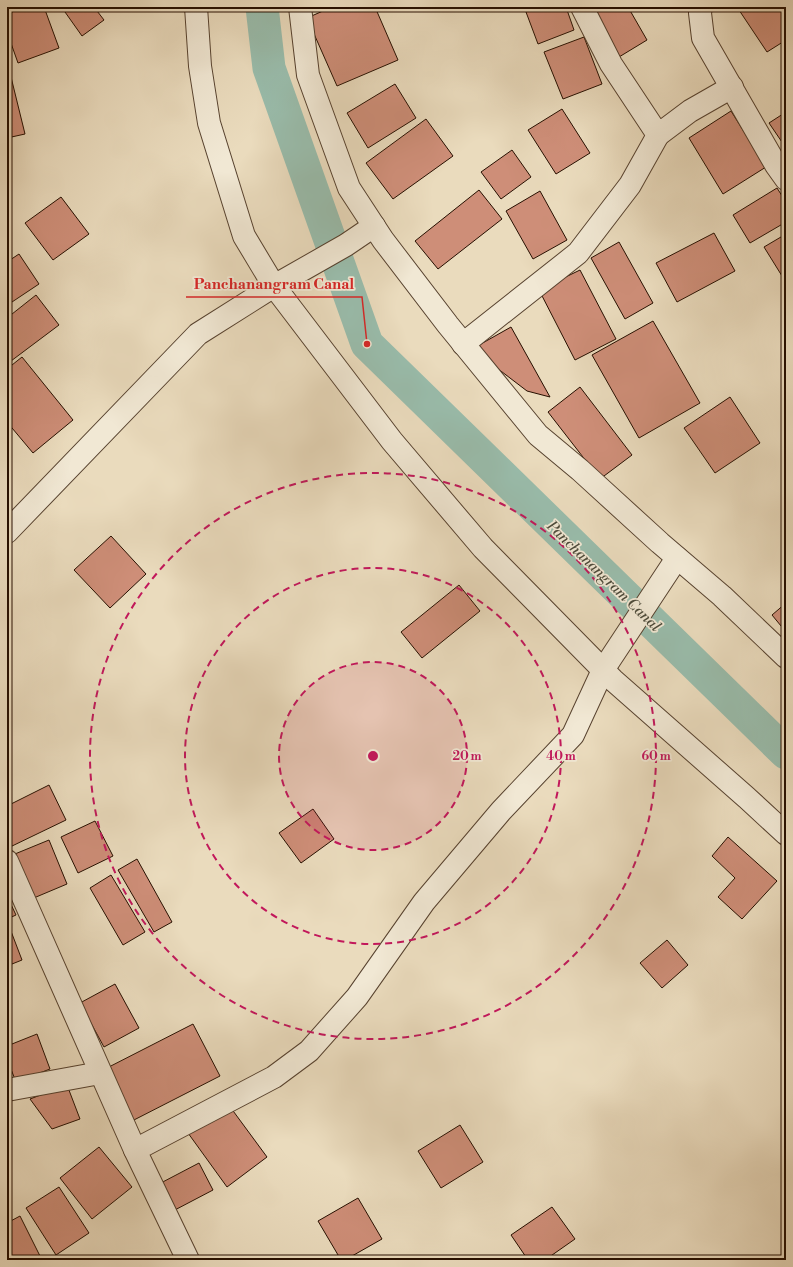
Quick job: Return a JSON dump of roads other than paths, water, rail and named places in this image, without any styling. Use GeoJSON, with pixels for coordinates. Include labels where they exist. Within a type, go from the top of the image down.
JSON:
{"type":"FeatureCollection","features":[{"type":"Feature","properties":{"kind":"street"},"geometry":{"type":"LineString","coordinates":[[196,7],[200,66],[209,123],[244,236],[274,286],[392,441],[483,548],[613,680],[786,834]]}},
{"type":"Feature","properties":{"kind":"street"},"geometry":{"type":"LineString","coordinates":[[300,7],[308,75],[349,188],[383,240],[463,344],[538,435],[580,470],[677,558],[722,596],[786,657]]}},
{"type":"Feature","properties":{"kind":"street"},"geometry":{"type":"LineString","coordinates":[[582,7],[611,64],[658,135]]}},
{"type":"Feature","properties":{"kind":"street"},"geometry":{"type":"LineString","coordinates":[[701,7],[700,13],[703,38],[732,86],[776,165],[785,176]]}},
{"type":"Feature","properties":{"kind":"street"},"geometry":{"type":"LineString","coordinates":[[463,344],[578,253],[630,185],[658,135],[690,111],[732,86]]}},
{"type":"Feature","properties":{"kind":"street"},"geometry":{"type":"LineString","coordinates":[[7,532],[198,334],[274,286],[346,245],[374,226]]}},
{"type":"Feature","properties":{"kind":"street"},"geometry":{"type":"LineString","coordinates":[[135,1150],[274,1077],[309,1051],[357,997],[424,902],[439,884],[501,811],[573,735],[603,670],[677,558]]}},
{"type":"Feature","properties":{"kind":"street"},"geometry":{"type":"LineString","coordinates":[[7,861],[100,1073],[188,1260]]}},
{"type":"Feature","properties":{"kind":"street"},"geometry":{"type":"LineString","coordinates":[[7,1090],[100,1073]]}},
{"type":"Feature","properties":{"kind":"waterway","name":"Panchanangram Canal"},"geometry":{"type":"LineString","coordinates":[[262,7],[269,68],[367,344],[786,753]]}},
{"type":"Feature","properties":{"kind":"place","name":"Panchanangram Canal"},"geometry":{"type":"Point","coordinates":[367,344]}}]}
